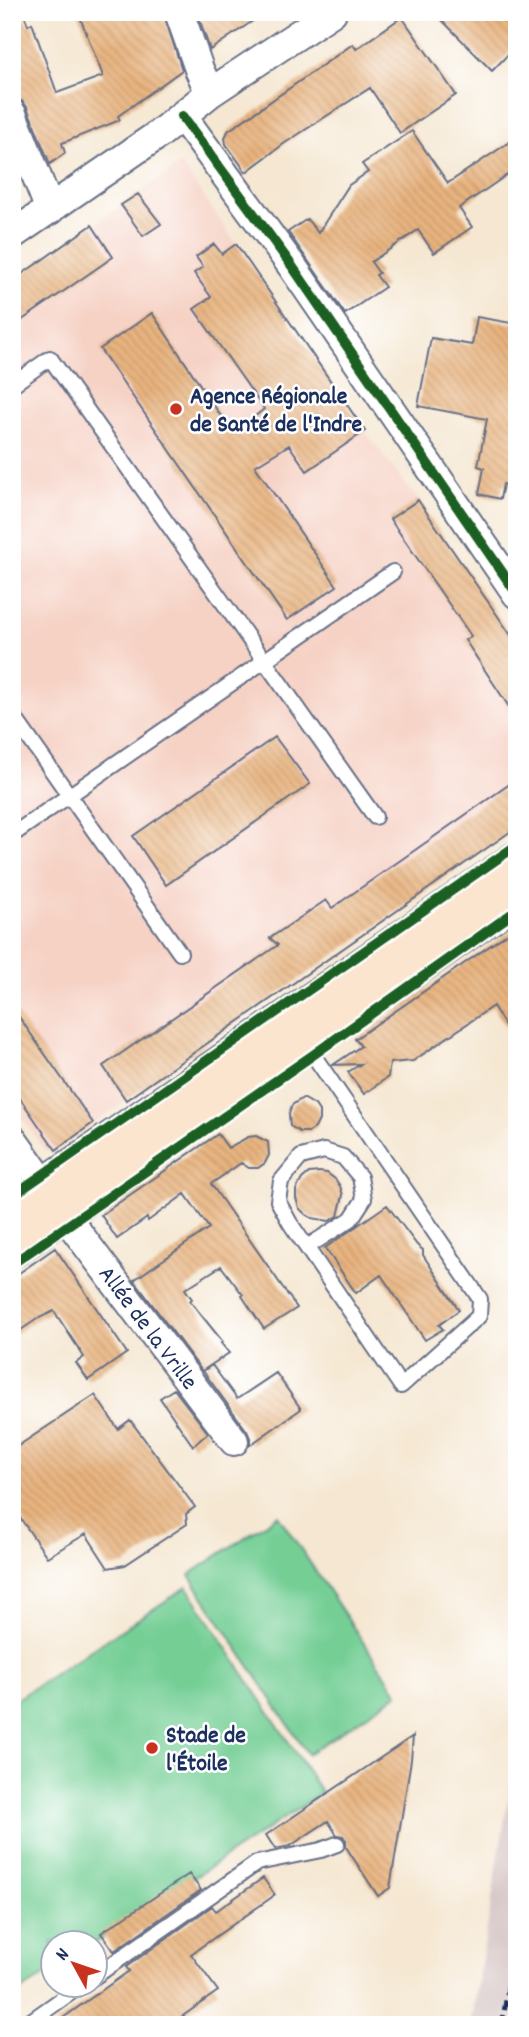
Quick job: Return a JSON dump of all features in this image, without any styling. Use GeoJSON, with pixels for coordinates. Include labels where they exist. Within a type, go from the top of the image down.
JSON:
{"type":"FeatureCollection","features":[{"type":"Feature","properties":{"kind":"main road"},"geometry":{"type":"LineString","coordinates":[[12,1248],[54,1200],[297,1031],[517,861]]}},
{"type":"Feature","properties":{"kind":"main road"},"geometry":{"type":"LineString","coordinates":[[297,1031],[517,895]]}},
{"type":"Feature","properties":{"kind":"main road"},"geometry":{"type":"LineString","coordinates":[[12,1210],[54,1200]]}},
{"type":"Feature","properties":{"kind":"street"},"geometry":{"type":"LineString","coordinates":[[179,12],[198,69],[210,93]]}},
{"type":"Feature","properties":{"kind":"street"},"geometry":{"type":"LineString","coordinates":[[12,235],[182,116],[210,93],[332,12]]}},
{"type":"Feature","properties":{"kind":"street"},"geometry":{"type":"LineString","coordinates":[[12,114],[50,210]]}},
{"type":"Feature","properties":{"kind":"street"},"geometry":{"type":"LineString","coordinates":[[182,116],[292,266],[517,593]]}},
{"type":"Feature","properties":{"kind":"street","name":"Allée de la Vrille"},"geometry":{"type":"LineString","coordinates":[[12,1139],[54,1200],[234,1441]]}},
{"type":"Feature","properties":{"kind":"lane"},"geometry":{"type":"LineString","coordinates":[[12,385],[50,358],[375,817]]}},
{"type":"Feature","properties":{"kind":"lane"},"geometry":{"type":"LineString","coordinates":[[12,835],[393,572]]}},
{"type":"Feature","properties":{"kind":"lane"},"geometry":{"type":"LineString","coordinates":[[12,713],[180,953]]}},
{"type":"Feature","properties":{"kind":"lane"},"geometry":{"type":"LineString","coordinates":[[297,1031],[480,1299],[480,1315],[401,1386],[307,1247],[278,1200],[281,1181],[301,1157],[324,1151],[343,1157],[360,1177],[364,1199],[351,1219],[307,1247]]}},
{"type":"Feature","properties":{"kind":"lane"},"geometry":{"type":"LineString","coordinates":[[108,1967],[257,1863],[321,1850],[337,1844]]}},
{"type":"Feature","properties":{"kind":"lane"},"geometry":{"type":"LineString","coordinates":[[25,2025],[63,1998]]}},
{"type":"Feature","properties":{"kind":"shaded area"},"geometry":{"type":"Polygon","coordinates":[[[181,164],[365,431],[418,500],[517,644],[517,827],[56,1150],[45,1151],[12,1104],[12,281],[181,164]]]}},
{"type":"Feature","properties":{"kind":"shaded area"},"geometry":{"type":"Polygon","coordinates":[[[517,1746],[517,2025],[471,2025],[517,1746]]]}},
{"type":"Feature","properties":{"kind":"green space"},"geometry":{"type":"Polygon","coordinates":[[[278,1515],[398,1694],[308,1754],[189,1575],[278,1515]]]}},
{"type":"Feature","properties":{"kind":"green space","name":"Stade de l'Étoile"},"geometry":{"type":"Polygon","coordinates":[[[187,1587],[322,1793],[108,1934],[108,1928],[38,1928],[38,1980],[12,1997],[12,1702],[187,1587]]]}},
{"type":"Feature","properties":{"kind":"building"},"geometry":{"type":"Polygon","coordinates":[[[12,12],[23,12],[28,25],[32,23],[57,93],[103,76],[78,12],[163,12],[182,70],[118,116],[120,120],[62,143],[65,153],[50,164],[27,107],[22,101],[12,98],[12,12]]]}},
{"type":"Feature","properties":{"kind":"building"},"geometry":{"type":"Polygon","coordinates":[[[197,12],[266,12],[210,50],[197,12]]]}},
{"type":"Feature","properties":{"kind":"building"},"geometry":{"type":"Polygon","coordinates":[[[434,12],[517,12],[517,45],[492,71],[434,12]]]}},
{"type":"Feature","properties":{"kind":"building"},"geometry":{"type":"Polygon","coordinates":[[[402,17],[456,95],[400,133],[370,88],[285,143],[246,172],[226,144],[228,131],[353,44],[356,49],[402,17]]]}},
{"type":"Feature","properties":{"kind":"building"},"geometry":{"type":"Polygon","coordinates":[[[412,131],[448,183],[517,137],[517,168],[459,208],[472,227],[434,253],[418,230],[371,262],[385,287],[345,314],[288,232],[307,219],[318,233],[349,185],[368,172],[362,164],[412,131]]]}},
{"type":"Feature","properties":{"kind":"building"},"geometry":{"type":"Polygon","coordinates":[[[138,194],[161,224],[143,236],[121,205],[138,194]]]}},
{"type":"Feature","properties":{"kind":"building"},"geometry":{"type":"Polygon","coordinates":[[[92,225],[113,257],[12,327],[12,281],[92,225]]]}},
{"type":"Feature","properties":{"kind":"building"},"geometry":{"type":"Polygon","coordinates":[[[214,244],[222,254],[236,244],[365,431],[307,471],[289,445],[255,466],[337,586],[287,620],[100,349],[152,313],[233,434],[264,409],[194,309],[211,297],[194,273],[203,267],[196,257],[214,244]]]}},
{"type":"Feature","properties":{"kind":"building"},"geometry":{"type":"Polygon","coordinates":[[[477,317],[517,324],[517,486],[503,484],[500,499],[479,494],[484,468],[478,466],[487,419],[418,406],[431,338],[472,345],[477,317]]]}},
{"type":"Feature","properties":{"kind":"building"},"geometry":{"type":"Polygon","coordinates":[[[418,500],[517,644],[517,719],[465,640],[471,636],[390,519],[418,500]]]}},
{"type":"Feature","properties":{"kind":"building"},"geometry":{"type":"Polygon","coordinates":[[[275,737],[310,784],[166,885],[133,836],[275,737]]]}},
{"type":"Feature","properties":{"kind":"building"},"geometry":{"type":"Polygon","coordinates":[[[517,779],[517,827],[126,1100],[103,1066],[278,945],[270,938],[326,900],[332,908],[517,779]]]}},
{"type":"Feature","properties":{"kind":"building"},"geometry":{"type":"Polygon","coordinates":[[[517,927],[517,1045],[493,1006],[413,1061],[390,1063],[388,1077],[364,1094],[348,1072],[361,1064],[333,1065],[361,1046],[355,1039],[517,927]]]}},
{"type":"Feature","properties":{"kind":"building"},"geometry":{"type":"Polygon","coordinates":[[[12,1007],[93,1123],[56,1150],[12,1087],[12,1007]]]}},
{"type":"Feature","properties":{"kind":"building"},"geometry":{"type":"Polygon","coordinates":[[[303,1098],[315,1105],[319,1111],[319,1120],[309,1132],[300,1132],[290,1126],[289,1114],[292,1105],[303,1098]]]}},
{"type":"Feature","properties":{"kind":"building"},"geometry":{"type":"Polygon","coordinates":[[[218,1134],[228,1148],[248,1137],[256,1136],[268,1142],[269,1155],[265,1163],[258,1168],[249,1168],[241,1163],[211,1184],[297,1308],[264,1329],[221,1266],[185,1289],[192,1299],[190,1301],[229,1353],[202,1371],[134,1280],[209,1228],[185,1194],[117,1239],[101,1215],[218,1134]]]}},
{"type":"Feature","properties":{"kind":"building"},"geometry":{"type":"Polygon","coordinates":[[[309,1173],[327,1173],[335,1179],[343,1195],[338,1216],[329,1221],[305,1214],[299,1208],[296,1198],[296,1190],[302,1179],[309,1173]]]}},
{"type":"Feature","properties":{"kind":"building"},"geometry":{"type":"Polygon","coordinates":[[[387,1205],[423,1250],[423,1255],[459,1310],[439,1325],[443,1329],[425,1340],[381,1275],[356,1293],[325,1248],[387,1205]]]}},
{"type":"Feature","properties":{"kind":"building"},"geometry":{"type":"Polygon","coordinates":[[[55,1248],[127,1353],[88,1380],[76,1363],[84,1357],[54,1311],[12,1336],[12,1278],[55,1248]]]}},
{"type":"Feature","properties":{"kind":"building"},"geometry":{"type":"Polygon","coordinates":[[[212,1365],[237,1399],[276,1373],[301,1409],[250,1445],[247,1431],[203,1371],[212,1365]]]}},
{"type":"Feature","properties":{"kind":"building"},"geometry":{"type":"Polygon","coordinates":[[[174,1389],[208,1433],[193,1446],[160,1398],[174,1389]]]}},
{"type":"Feature","properties":{"kind":"building"},"geometry":{"type":"Polygon","coordinates":[[[95,1395],[118,1429],[130,1420],[195,1507],[186,1514],[187,1524],[125,1565],[108,1568],[86,1534],[47,1557],[12,1506],[12,1450],[95,1395]]]}},
{"type":"Feature","properties":{"kind":"building"},"geometry":{"type":"Polygon","coordinates":[[[413,1736],[390,1888],[378,1896],[346,1847],[346,1840],[337,1835],[328,1821],[290,1846],[275,1849],[266,1835],[413,1736]]]}},
{"type":"Feature","properties":{"kind":"building"},"geometry":{"type":"Polygon","coordinates":[[[189,1874],[201,1890],[114,1951],[108,1943],[108,1928],[189,1874]]]}},
{"type":"Feature","properties":{"kind":"building"},"geometry":{"type":"Polygon","coordinates":[[[263,1878],[275,1895],[191,1954],[218,1991],[170,2025],[53,2025],[91,1998],[108,1998],[108,1986],[129,1971],[126,1967],[212,1906],[216,1911],[263,1878]]]}},
{"type":"Feature","properties":{"kind":"railway"},"geometry":{"type":"LineString","coordinates":[[502,2025],[517,1932]]}},
{"type":"Feature","properties":{"kind":"cycle path"},"geometry":{"type":"LineString","coordinates":[[182,116],[292,266],[517,594]]}},
{"type":"Feature","properties":{"kind":"cycle path"},"geometry":{"type":"LineString","coordinates":[[12,1196],[517,845]]}},
{"type":"Feature","properties":{"kind":"cycle path"},"geometry":{"type":"LineString","coordinates":[[12,1264],[517,910]]}},
{"type":"Feature","properties":{"kind":"place","name":"Agence Régionale de Santé de l'Indre"},"geometry":{"type":"Point","coordinates":[176,409]}},
{"type":"Feature","properties":{"kind":"place","name":"Stade de l'Étoile"},"geometry":{"type":"Point","coordinates":[152,1748]}}]}
